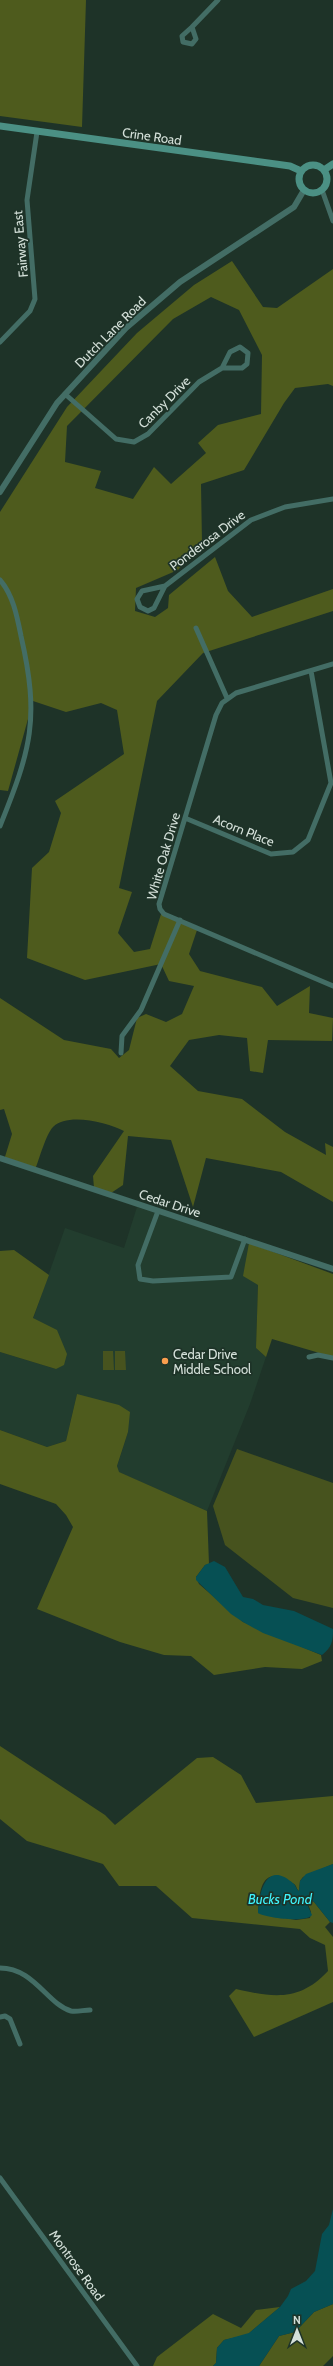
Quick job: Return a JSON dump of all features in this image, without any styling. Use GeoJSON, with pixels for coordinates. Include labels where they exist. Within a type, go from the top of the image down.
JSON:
{"type":"FeatureCollection","features":[{"type":"Feature","properties":{"kind":"main road","name":"Crine Road"},"geometry":{"type":"LineString","coordinates":[[0,126],[290,166],[301,171]]}},
{"type":"Feature","properties":{"kind":"main road"},"geometry":{"type":"LineString","coordinates":[[312,164],[324,170],[327,178],[322,190],[313,193],[304,190],[300,183],[301,171],[312,164]]}},
{"type":"Feature","properties":{"kind":"main road"},"geometry":{"type":"LineString","coordinates":[[324,170],[333,164]]}},
{"type":"Feature","properties":{"kind":"street"},"geometry":{"type":"LineString","coordinates":[[192,27],[218,0]]}},
{"type":"Feature","properties":{"kind":"street","name":"Fairway East"},"geometry":{"type":"LineString","coordinates":[[0,342],[25,317],[35,299],[28,200],[37,132]]}},
{"type":"Feature","properties":{"kind":"street","name":"Dutch Lane Road"},"geometry":{"type":"LineString","coordinates":[[0,492],[41,426],[65,394],[126,328],[159,299],[203,266],[289,211],[294,207],[304,190]]}},
{"type":"Feature","properties":{"kind":"street"},"geometry":{"type":"LineString","coordinates":[[322,190],[333,221]]}},
{"type":"Feature","properties":{"kind":"street","name":"Canby Drive"},"geometry":{"type":"LineString","coordinates":[[65,394],[116,439],[134,442],[148,434],[199,382],[222,368],[245,366],[249,362],[248,353],[240,347],[233,349],[222,368]]}},
{"type":"Feature","properties":{"kind":"street","name":"Ponderosa Drive"},"geometry":{"type":"LineString","coordinates":[[165,586],[251,520],[285,507],[333,499]]}},
{"type":"Feature","properties":{"kind":"street"},"geometry":{"type":"LineString","coordinates":[[0,580],[10,596],[20,630],[30,675],[32,712],[25,759],[0,826]]}},
{"type":"Feature","properties":{"kind":"street"},"geometry":{"type":"LineString","coordinates":[[165,586],[154,608],[148,610],[140,607],[137,599],[142,591],[165,586]]}},
{"type":"Feature","properties":{"kind":"street"},"geometry":{"type":"LineString","coordinates":[[196,628],[227,698],[242,691],[333,664]]}},
{"type":"Feature","properties":{"kind":"street","name":"Acorn Place"},"geometry":{"type":"LineString","coordinates":[[185,818],[271,854],[292,852],[308,840],[331,783],[311,670]]}},
{"type":"Feature","properties":{"kind":"street","name":"White Oak Drive"},"geometry":{"type":"LineString","coordinates":[[227,698],[220,706],[216,715],[159,904],[162,912],[333,986]]}},
{"type":"Feature","properties":{"kind":"street"},"geometry":{"type":"LineString","coordinates":[[121,1053],[122,1036],[141,1010],[180,920]]}},
{"type":"Feature","properties":{"kind":"street","name":"Cedar Drive"},"geometry":{"type":"LineString","coordinates":[[0,1158],[333,1269]]}},
{"type":"Feature","properties":{"kind":"street"},"geometry":{"type":"LineString","coordinates":[[158,1211],[138,1268],[140,1279],[153,1281],[231,1277],[244,1239]]}},
{"type":"Feature","properties":{"kind":"street"},"geometry":{"type":"LineString","coordinates":[[309,1357],[318,1355],[333,1358]]}},
{"type":"Feature","properties":{"kind":"street"},"geometry":{"type":"LineString","coordinates":[[0,1968],[12,1970],[26,1976],[66,2008],[77,2011],[90,2010]]}},
{"type":"Feature","properties":{"kind":"street"},"geometry":{"type":"LineString","coordinates":[[0,2017],[5,2016],[10,2019],[20,2044]]}},
{"type":"Feature","properties":{"kind":"street","name":"Montrose Road"},"geometry":{"type":"LineString","coordinates":[[0,2178],[137,2366]]}},
{"type":"Feature","properties":{"kind":"shaded area","name":"Cedar Drive Middle School"},"geometry":{"type":"Polygon","coordinates":[[[137,1207],[249,1243],[258,1285],[256,1348],[266,1357],[250,1404],[207,1511],[118,1472],[117,1466],[128,1432],[77,1394],[66,1441],[47,1447],[0,1430],[0,1352],[56,1369],[33,1319],[65,1228],[124,1248],[137,1207]]]}},
{"type":"Feature","properties":{"kind":"green space"},"geometry":{"type":"Polygon","coordinates":[[[0,0],[86,0],[82,127],[0,116],[0,0]]]}},
{"type":"Feature","properties":{"kind":"green space"},"geometry":{"type":"Polygon","coordinates":[[[232,261],[263,307],[277,308],[333,269],[333,386],[328,384],[295,388],[284,403],[244,470],[201,484],[202,543],[178,570],[136,588],[135,611],[155,617],[168,608],[169,595],[215,557],[228,591],[252,617],[333,589],[333,611],[203,653],[157,701],[119,888],[132,892],[118,933],[134,952],[150,949],[162,911],[198,927],[189,954],[200,971],[262,987],[277,1006],[310,986],[309,1013],[333,1018],[332,1041],[268,1040],[263,1073],[250,1071],[247,1038],[219,1035],[189,1040],[170,1066],[198,1091],[242,1099],[285,1132],[326,1155],[325,1143],[333,1147],[333,1202],[281,1172],[206,1158],[193,1207],[171,1140],[128,1136],[123,1185],[111,1193],[94,1188],[93,1176],[124,1131],[88,1120],[68,1120],[53,1127],[45,1141],[35,1170],[4,1160],[12,1134],[4,1109],[0,1110],[0,998],[64,1040],[111,1049],[119,1058],[129,1050],[137,1018],[146,1014],[166,1022],[182,1014],[194,986],[169,981],[161,964],[85,980],[27,958],[32,868],[49,852],[61,813],[55,801],[124,754],[117,710],[101,703],[66,712],[33,701],[8,791],[0,790],[0,512],[67,407],[137,333],[194,285],[232,261]],[[211,297],[173,319],[67,426],[65,462],[101,471],[95,488],[133,499],[154,467],[171,484],[206,453],[198,443],[218,425],[261,414],[262,355],[239,310],[211,297]]]}},
{"type":"Feature","properties":{"kind":"green space"},"geometry":{"type":"Polygon","coordinates":[[[249,1243],[333,1274],[333,1357],[272,1339],[266,1357],[256,1348],[258,1285],[243,1276],[249,1243]]]}},
{"type":"Feature","properties":{"kind":"green space"},"geometry":{"type":"Polygon","coordinates":[[[14,1250],[49,1275],[33,1318],[57,1330],[67,1354],[64,1365],[56,1369],[0,1352],[0,1251],[14,1250]]]}},
{"type":"Feature","properties":{"kind":"green space"},"geometry":{"type":"Polygon","coordinates":[[[103,1351],[113,1351],[114,1370],[103,1370],[103,1351]]]}},
{"type":"Feature","properties":{"kind":"green space"},"geometry":{"type":"Polygon","coordinates":[[[115,1351],[125,1351],[126,1370],[115,1370],[115,1351]]]}},
{"type":"Feature","properties":{"kind":"green space"},"geometry":{"type":"Polygon","coordinates":[[[77,1394],[119,1405],[130,1412],[128,1432],[117,1466],[119,1472],[207,1511],[209,1564],[205,1565],[196,1577],[199,1584],[243,1622],[321,1655],[322,1661],[302,1669],[265,1667],[214,1675],[191,1656],[164,1655],[120,1642],[37,1609],[73,1527],[66,1515],[56,1504],[0,1484],[0,1430],[47,1447],[66,1441],[77,1394]]]}},
{"type":"Feature","properties":{"kind":"green space"},"geometry":{"type":"Polygon","coordinates":[[[237,1449],[333,1483],[333,1608],[293,1598],[225,1545],[213,1506],[237,1449]]]}},
{"type":"Feature","properties":{"kind":"green space"},"geometry":{"type":"Polygon","coordinates":[[[0,1746],[105,1815],[115,1825],[197,1758],[213,1757],[241,1775],[256,1803],[333,1796],[333,1864],[303,1877],[300,1881],[299,1891],[295,1885],[284,1879],[272,1876],[267,1878],[261,1888],[258,1913],[296,1920],[310,1918],[311,1912],[306,1898],[314,1902],[330,1922],[325,1927],[333,1937],[333,2002],[254,2037],[229,1996],[236,1989],[263,1994],[286,1995],[307,1988],[318,1981],[328,1971],[325,1945],[310,1938],[300,1929],[192,1918],[156,1886],[119,1886],[103,1864],[27,1841],[0,1819],[0,1746]]]}},
{"type":"Feature","properties":{"kind":"green space"},"geometry":{"type":"Polygon","coordinates":[[[333,2304],[333,2356],[323,2366],[259,2366],[279,2336],[295,2332],[314,2312],[333,2304]]]}},
{"type":"Feature","properties":{"kind":"green space"},"geometry":{"type":"Polygon","coordinates":[[[280,2307],[247,2335],[224,2340],[217,2348],[216,2363],[213,2366],[153,2366],[157,2357],[213,2314],[241,2328],[256,2310],[280,2307]]]}},
{"type":"Feature","properties":{"kind":"water"},"geometry":{"type":"Polygon","coordinates":[[[214,1561],[225,1567],[243,1597],[253,1599],[263,1605],[294,1611],[333,1629],[332,1640],[328,1649],[322,1655],[263,1633],[231,1614],[196,1580],[196,1577],[205,1565],[214,1561]]]}},
{"type":"Feature","properties":{"kind":"water","name":"Bucks Pond"},"geometry":{"type":"Polygon","coordinates":[[[333,1864],[333,1923],[330,1922],[314,1902],[307,1897],[306,1902],[312,1915],[302,1919],[269,1917],[258,1913],[262,1888],[266,1881],[271,1877],[277,1875],[284,1877],[294,1884],[299,1891],[300,1881],[306,1874],[333,1864]]]}},
{"type":"Feature","properties":{"kind":"water"},"geometry":{"type":"Polygon","coordinates":[[[333,2209],[333,2304],[314,2312],[295,2332],[279,2336],[259,2366],[213,2366],[216,2363],[217,2348],[224,2340],[249,2333],[280,2307],[291,2289],[306,2281],[315,2271],[322,2234],[329,2225],[333,2209]]]}},
{"type":"Feature","properties":{"kind":"place","name":"Cedar Drive Middle School"},"geometry":{"type":"Point","coordinates":[165,1361]}}]}
